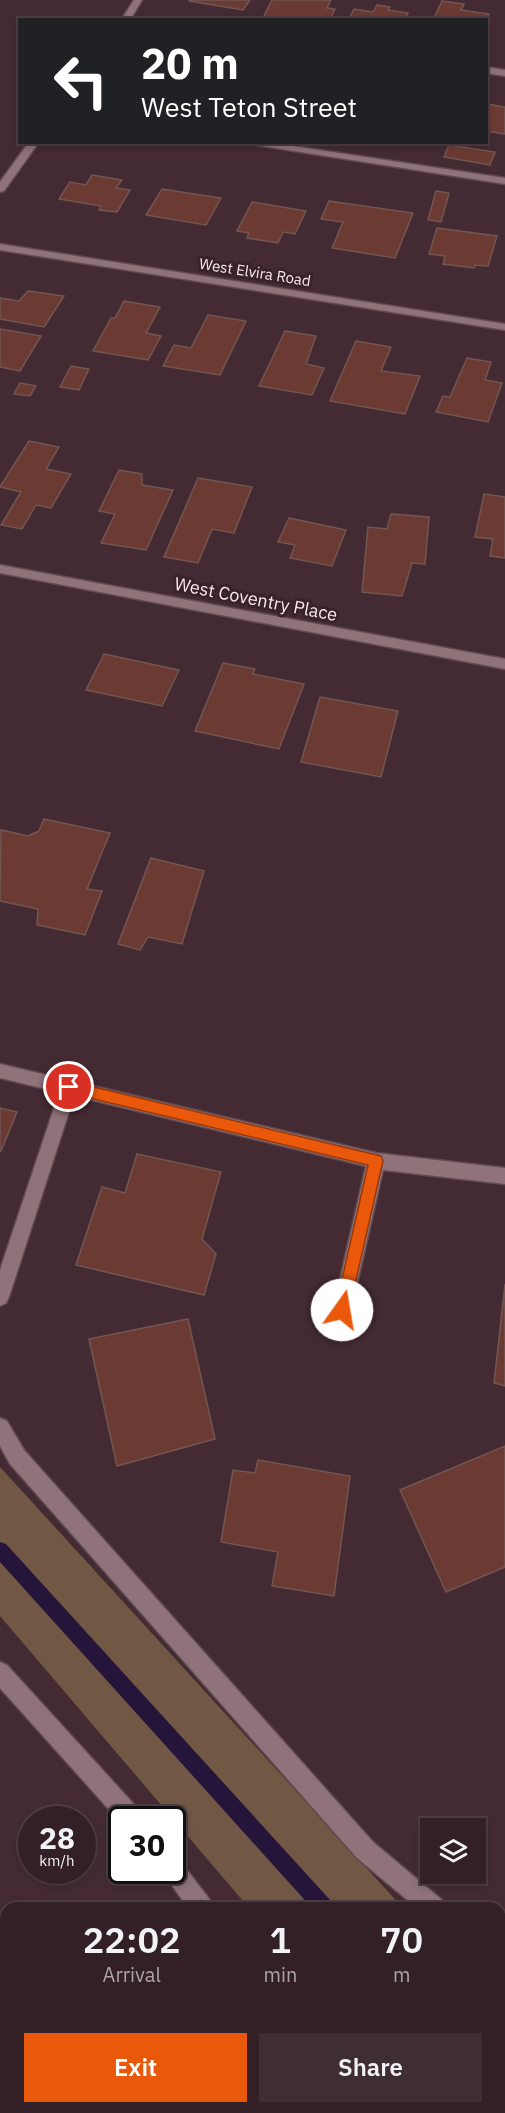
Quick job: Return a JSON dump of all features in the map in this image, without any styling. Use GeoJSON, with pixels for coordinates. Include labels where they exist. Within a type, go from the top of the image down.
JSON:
{"type":"FeatureCollection","features":[{"type":"Feature","properties":{"kind":"street"},"geometry":{"type":"LineString","coordinates":[[126,18],[138,0]]}},
{"type":"Feature","properties":{"kind":"street"},"geometry":{"type":"LineString","coordinates":[[488,70],[505,73]]}},
{"type":"Feature","properties":{"kind":"street"},"geometry":{"type":"LineString","coordinates":[[0,189],[33,144]]}},
{"type":"Feature","properties":{"kind":"street"},"geometry":{"type":"LineString","coordinates":[[255,144],[505,181]]}},
{"type":"Feature","properties":{"kind":"street","name":"West Elvira Road"},"geometry":{"type":"LineString","coordinates":[[0,247],[505,327]]}},
{"type":"Feature","properties":{"kind":"street","name":"West Coventry Place"},"geometry":{"type":"LineString","coordinates":[[0,569],[505,664]]}},
{"type":"Feature","properties":{"kind":"street"},"geometry":{"type":"LineString","coordinates":[[0,1071],[376,1161],[505,1176]]}},
{"type":"Feature","properties":{"kind":"street"},"geometry":{"type":"LineString","coordinates":[[0,1297],[69,1087]]}},
{"type":"Feature","properties":{"kind":"street"},"geometry":{"type":"LineString","coordinates":[[342,1310],[376,1161]]}},
{"type":"Feature","properties":{"kind":"street"},"geometry":{"type":"LineString","coordinates":[[0,1428],[17,1457],[365,1850],[427,1902]]}},
{"type":"Feature","properties":{"kind":"street"},"geometry":{"type":"LineString","coordinates":[[0,1672],[120,1806]]}},
{"type":"Feature","properties":{"kind":"street"},"geometry":{"type":"LineString","coordinates":[[184,1884],[197,1902]]}},
{"type":"Feature","properties":{"kind":"shaded area"},"geometry":{"type":"Polygon","coordinates":[[[0,1467],[398,1902],[244,1902],[186,1834],[186,1806],[162,1806],[0,1616],[0,1467]]]}},
{"type":"Feature","properties":{"kind":"building"},"geometry":{"type":"Polygon","coordinates":[[[190,0],[250,0],[243,10],[189,1],[190,0]]]}},
{"type":"Feature","properties":{"kind":"building"},"geometry":{"type":"Polygon","coordinates":[[[272,0],[331,0],[327,8],[335,9],[331,18],[263,18],[272,0]]]}},
{"type":"Feature","properties":{"kind":"building"},"geometry":{"type":"Polygon","coordinates":[[[442,1],[464,4],[461,10],[489,14],[487,18],[434,18],[442,1]]]}},
{"type":"Feature","properties":{"kind":"building"},"geometry":{"type":"Polygon","coordinates":[[[377,5],[390,7],[388,10],[408,13],[406,18],[349,18],[354,9],[373,12],[377,5]]]}},
{"type":"Feature","properties":{"kind":"building"},"geometry":{"type":"Polygon","coordinates":[[[488,104],[505,107],[505,134],[488,131],[488,104]]]}},
{"type":"Feature","properties":{"kind":"building"},"geometry":{"type":"Polygon","coordinates":[[[449,145],[495,152],[490,165],[444,157],[449,145]]]}},
{"type":"Feature","properties":{"kind":"building"},"geometry":{"type":"Polygon","coordinates":[[[92,175],[122,180],[116,188],[130,190],[117,212],[99,210],[101,206],[59,199],[70,182],[86,185],[92,175]]]}},
{"type":"Feature","properties":{"kind":"building"},"geometry":{"type":"Polygon","coordinates":[[[162,189],[221,198],[206,225],[146,215],[162,189]]]}},
{"type":"Feature","properties":{"kind":"building"},"geometry":{"type":"Polygon","coordinates":[[[436,191],[449,193],[441,222],[428,220],[436,191]]]}},
{"type":"Feature","properties":{"kind":"building"},"geometry":{"type":"Polygon","coordinates":[[[329,201],[413,213],[395,258],[332,248],[343,222],[321,219],[329,201]]]}},
{"type":"Feature","properties":{"kind":"building"},"geometry":{"type":"Polygon","coordinates":[[[252,202],[306,211],[295,234],[283,232],[278,243],[247,238],[249,233],[237,231],[252,202]]]}},
{"type":"Feature","properties":{"kind":"building"},"geometry":{"type":"Polygon","coordinates":[[[437,228],[497,236],[488,266],[475,265],[474,268],[443,264],[445,256],[429,254],[437,228]]]}},
{"type":"Feature","properties":{"kind":"building"},"geometry":{"type":"Polygon","coordinates":[[[28,291],[64,296],[44,327],[0,319],[0,298],[19,301],[28,291]]]}},
{"type":"Feature","properties":{"kind":"building"},"geometry":{"type":"Polygon","coordinates":[[[124,301],[160,307],[146,333],[161,336],[148,360],[93,351],[111,318],[115,318],[124,301]]]}},
{"type":"Feature","properties":{"kind":"building"},"geometry":{"type":"Polygon","coordinates":[[[208,315],[246,321],[220,375],[163,366],[174,345],[191,348],[208,315]]]}},
{"type":"Feature","properties":{"kind":"building"},"geometry":{"type":"Polygon","coordinates":[[[0,329],[41,336],[20,371],[0,367],[0,329]]]}},
{"type":"Feature","properties":{"kind":"building"},"geometry":{"type":"Polygon","coordinates":[[[285,331],[316,336],[306,364],[324,368],[312,395],[259,386],[285,331]]]}},
{"type":"Feature","properties":{"kind":"building"},"geometry":{"type":"Polygon","coordinates":[[[356,341],[391,347],[381,371],[420,376],[405,414],[330,401],[356,341]]]}},
{"type":"Feature","properties":{"kind":"building"},"geometry":{"type":"Polygon","coordinates":[[[467,358],[491,362],[485,380],[502,383],[488,422],[436,412],[443,396],[450,397],[467,358]]]}},
{"type":"Feature","properties":{"kind":"building"},"geometry":{"type":"Polygon","coordinates":[[[71,366],[89,369],[79,390],[60,387],[71,366]]]}},
{"type":"Feature","properties":{"kind":"building"},"geometry":{"type":"Polygon","coordinates":[[[20,383],[36,386],[30,396],[14,394],[20,383]]]}},
{"type":"Feature","properties":{"kind":"building"},"geometry":{"type":"Polygon","coordinates":[[[29,441],[59,447],[46,469],[71,474],[51,508],[36,505],[22,529],[1,525],[21,492],[0,487],[29,441]]]}},
{"type":"Feature","properties":{"kind":"building"},"geometry":{"type":"Polygon","coordinates":[[[119,470],[142,474],[142,485],[173,490],[146,550],[101,543],[115,514],[99,511],[119,470]]]}},
{"type":"Feature","properties":{"kind":"building"},"geometry":{"type":"Polygon","coordinates":[[[198,478],[252,487],[234,533],[212,529],[198,563],[164,557],[198,478]]]}},
{"type":"Feature","properties":{"kind":"building"},"geometry":{"type":"Polygon","coordinates":[[[484,494],[505,497],[505,558],[490,556],[493,539],[475,537],[484,494]]]}},
{"type":"Feature","properties":{"kind":"building"},"geometry":{"type":"Polygon","coordinates":[[[391,514],[429,517],[425,564],[412,563],[402,596],[362,592],[368,527],[387,529],[391,514]]]}},
{"type":"Feature","properties":{"kind":"building"},"geometry":{"type":"Polygon","coordinates":[[[289,518],[346,530],[332,566],[290,558],[295,545],[278,542],[289,518]]]}},
{"type":"Feature","properties":{"kind":"building"},"geometry":{"type":"Polygon","coordinates":[[[104,654],[179,670],[162,706],[86,690],[104,654]]]}},
{"type":"Feature","properties":{"kind":"building"},"geometry":{"type":"Polygon","coordinates":[[[223,663],[255,669],[253,674],[304,684],[279,749],[195,731],[223,663]]]}},
{"type":"Feature","properties":{"kind":"building"},"geometry":{"type":"Polygon","coordinates":[[[320,697],[398,711],[381,777],[301,762],[320,697]]]}},
{"type":"Feature","properties":{"kind":"building"},"geometry":{"type":"Polygon","coordinates":[[[44,819],[110,833],[87,889],[102,891],[85,935],[37,925],[38,909],[0,901],[1,830],[28,836],[39,831],[44,819]]]}},
{"type":"Feature","properties":{"kind":"building"},"geometry":{"type":"Polygon","coordinates":[[[151,858],[204,871],[182,944],[148,937],[140,950],[118,944],[151,858]]]}},
{"type":"Feature","properties":{"kind":"building"},"geometry":{"type":"Polygon","coordinates":[[[0,1108],[17,1112],[1,1151],[0,1151],[0,1108]]]}},
{"type":"Feature","properties":{"kind":"building"},"geometry":{"type":"Polygon","coordinates":[[[137,1154],[221,1172],[202,1239],[216,1254],[204,1295],[76,1265],[102,1187],[125,1193],[137,1154]]]}},
{"type":"Feature","properties":{"kind":"building"},"geometry":{"type":"Polygon","coordinates":[[[505,1284],[505,1386],[494,1383],[505,1284]]]}},
{"type":"Feature","properties":{"kind":"building"},"geometry":{"type":"Polygon","coordinates":[[[188,1319],[215,1439],[117,1466],[89,1339],[188,1319]]]}},
{"type":"Feature","properties":{"kind":"building"},"geometry":{"type":"Polygon","coordinates":[[[505,1446],[505,1567],[446,1592],[400,1490],[505,1446]]]}},
{"type":"Feature","properties":{"kind":"building"},"geometry":{"type":"Polygon","coordinates":[[[258,1460],[350,1476],[334,1596],[272,1586],[278,1552],[221,1542],[233,1470],[255,1473],[258,1460]]]}},
{"type":"Feature","properties":{"kind":"waterway"},"geometry":{"type":"LineString","coordinates":[[0,1550],[319,1902]]}},
{"type":"Feature","properties":{"kind":"route"},"geometry":{"type":"LineString","coordinates":[[69,1087],[376,1161],[342,1310]]}}]}
